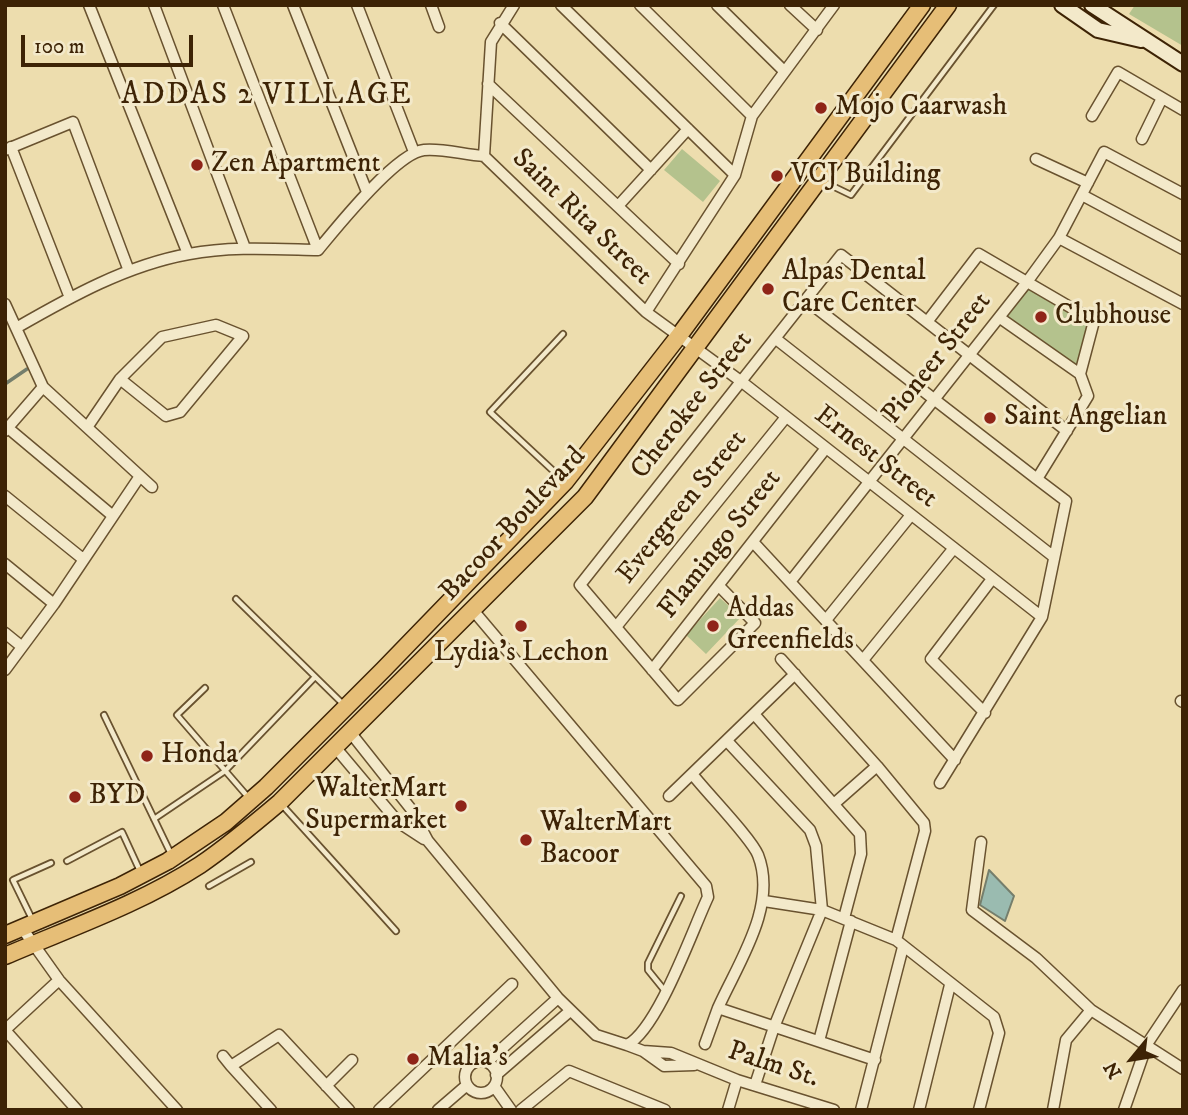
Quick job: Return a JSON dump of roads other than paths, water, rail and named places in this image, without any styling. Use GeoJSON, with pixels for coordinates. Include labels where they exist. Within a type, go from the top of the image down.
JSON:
{"type":"FeatureCollection","features":[{"type":"Feature","properties":{"kind":"main road","name":"Bacoor Boulevard"},"geometry":{"type":"LineString","coordinates":[[5,935],[173,858],[226,822],[266,787],[346,708],[565,482],[678,337],[922,5]]}},
{"type":"Feature","properties":{"kind":"main road","name":"Bacoor Boulevard"},"geometry":{"type":"LineString","coordinates":[[5,956],[126,904],[198,866],[237,838],[280,802],[585,497],[948,5]]}},
{"type":"Feature","properties":{"kind":"street"},"geometry":{"type":"LineString","coordinates":[[89,5],[188,254]]}},
{"type":"Feature","properties":{"kind":"street"},"geometry":{"type":"LineString","coordinates":[[154,5],[245,248]]}},
{"type":"Feature","properties":{"kind":"street"},"geometry":{"type":"LineString","coordinates":[[223,5],[318,250]]}},
{"type":"Feature","properties":{"kind":"street"},"geometry":{"type":"LineString","coordinates":[[293,5],[367,192]]}},
{"type":"Feature","properties":{"kind":"street"},"geometry":{"type":"LineString","coordinates":[[357,5],[414,152]]}},
{"type":"Feature","properties":{"kind":"street"},"geometry":{"type":"LineString","coordinates":[[431,5],[439,27]]}},
{"type":"Feature","properties":{"kind":"street"},"geometry":{"type":"LineString","coordinates":[[318,250],[367,192],[414,152],[484,156],[491,41],[500,23],[514,5]]}},
{"type":"Feature","properties":{"kind":"street"},"geometry":{"type":"LineString","coordinates":[[561,5],[735,176]]}},
{"type":"Feature","properties":{"kind":"street"},"geometry":{"type":"LineString","coordinates":[[640,5],[752,116]]}},
{"type":"Feature","properties":{"kind":"street"},"geometry":{"type":"LineString","coordinates":[[717,5],[784,71]]}},
{"type":"Feature","properties":{"kind":"street"},"geometry":{"type":"LineString","coordinates":[[790,5],[817,30]]}},
{"type":"Feature","properties":{"kind":"street","name":"Saint Rita Street"},"geometry":{"type":"LineString","coordinates":[[646,312],[735,176],[752,116],[834,5]]}},
{"type":"Feature","properties":{"kind":"street"},"geometry":{"type":"LineString","coordinates":[[1062,5],[1098,30],[1142,40]]}},
{"type":"Feature","properties":{"kind":"street"},"geometry":{"type":"LineString","coordinates":[[1081,20],[1092,5],[1120,21],[1142,40],[1183,64]]}},
{"type":"Feature","properties":{"kind":"street"},"geometry":{"type":"LineString","coordinates":[[500,23],[651,170]]}},
{"type":"Feature","properties":{"kind":"street"},"geometry":{"type":"LineString","coordinates":[[1092,116],[1118,72],[1183,110]]}},
{"type":"Feature","properties":{"kind":"street"},"geometry":{"type":"LineString","coordinates":[[488,84],[679,264]]}},
{"type":"Feature","properties":{"kind":"street"},"geometry":{"type":"LineString","coordinates":[[1142,139],[1162,98]]}},
{"type":"Feature","properties":{"kind":"street"},"geometry":{"type":"LineString","coordinates":[[70,298],[8,148],[73,122],[129,271]]}},
{"type":"Feature","properties":{"kind":"street"},"geometry":{"type":"LineString","coordinates":[[618,206],[688,129]]}},
{"type":"Feature","properties":{"kind":"street","name":"Pioneer Street"},"geometry":{"type":"LineString","coordinates":[[790,582],[1027,282],[1059,238],[1104,152],[1183,194]]}},
{"type":"Feature","properties":{"kind":"street","name":"Saint Rita Street"},"geometry":{"type":"LineString","coordinates":[[484,156],[646,312],[678,337]]}},
{"type":"Feature","properties":{"kind":"street"},"geometry":{"type":"LineString","coordinates":[[1036,159],[1088,183]]}},
{"type":"Feature","properties":{"kind":"street"},"geometry":{"type":"LineString","coordinates":[[1082,195],[1183,249]]}},
{"type":"Feature","properties":{"kind":"street"},"geometry":{"type":"LineString","coordinates":[[1059,238],[1183,304]]}},
{"type":"Feature","properties":{"kind":"street"},"geometry":{"type":"LineString","coordinates":[[16,328],[70,298],[129,271],[188,254],[245,248],[318,250]]}},
{"type":"Feature","properties":{"kind":"street"},"geometry":{"type":"LineString","coordinates":[[1037,479],[1088,396],[1080,374],[1094,321],[979,254],[927,322],[1066,431]]}},
{"type":"Feature","properties":{"kind":"street","name":"Cherokee Street"},"geometry":{"type":"LineString","coordinates":[[616,627],[580,585],[841,255],[927,322]]}},
{"type":"Feature","properties":{"kind":"street"},"geometry":{"type":"LineString","coordinates":[[806,300],[1066,501],[1042,617],[940,783]]}},
{"type":"Feature","properties":{"kind":"street"},"geometry":{"type":"LineString","coordinates":[[5,304],[43,387],[152,487]]}},
{"type":"Feature","properties":{"kind":"street"},"geometry":{"type":"LineString","coordinates":[[999,318],[1080,374]]}},
{"type":"Feature","properties":{"kind":"street"},"geometry":{"type":"LineString","coordinates":[[88,426],[120,379],[162,337],[216,325],[243,336],[180,412],[166,416],[120,379]]}},
{"type":"Feature","properties":{"kind":"street","name":"Ernest Street"},"geometry":{"type":"LineString","coordinates":[[678,337],[786,416],[1042,617]]}},
{"type":"Feature","properties":{"kind":"street"},"geometry":{"type":"LineString","coordinates":[[776,338],[1054,557]]}},
{"type":"Feature","properties":{"kind":"street"},"geometry":{"type":"LineString","coordinates":[[43,387],[6,429],[113,516]]}},
{"type":"Feature","properties":{"kind":"street","name":"Evergreen Street"},"geometry":{"type":"LineString","coordinates":[[616,627],[786,416]]}},
{"type":"Feature","properties":{"kind":"street","name":"Flamingo Street"},"geometry":{"type":"LineString","coordinates":[[652,670],[826,449]]}},
{"type":"Feature","properties":{"kind":"street"},"geometry":{"type":"LineString","coordinates":[[5,670],[54,604],[139,475]]}},
{"type":"Feature","properties":{"kind":"street"},"geometry":{"type":"LineString","coordinates":[[5,496],[83,559]]}},
{"type":"Feature","properties":{"kind":"street"},"geometry":{"type":"LineString","coordinates":[[826,620],[911,515]]}},
{"type":"Feature","properties":{"kind":"street"},"geometry":{"type":"LineString","coordinates":[[753,542],[955,760]]}},
{"type":"Feature","properties":{"kind":"street"},"geometry":{"type":"LineString","coordinates":[[863,660],[954,548]]}},
{"type":"Feature","properties":{"kind":"street"},"geometry":{"type":"LineString","coordinates":[[5,564],[54,604]]}},
{"type":"Feature","properties":{"kind":"street"},"geometry":{"type":"LineString","coordinates":[[985,713],[931,659],[992,579]]}},
{"type":"Feature","properties":{"kind":"street"},"geometry":{"type":"LineString","coordinates":[[616,627],[678,700],[755,622],[719,586]]}},
{"type":"Feature","properties":{"kind":"street"},"geometry":{"type":"LineString","coordinates":[[472,609],[706,886],[708,897],[666,992],[644,1032],[627,1045]]}},
{"type":"Feature","properties":{"kind":"street"},"geometry":{"type":"LineString","coordinates":[[5,633],[21,646]]}},
{"type":"Feature","properties":{"kind":"street"},"geometry":{"type":"LineString","coordinates":[[781,659],[919,813],[925,831],[875,1060],[861,1110]]}},
{"type":"Feature","properties":{"kind":"street"},"geometry":{"type":"LineString","coordinates":[[669,796],[795,674]]}},
{"type":"Feature","properties":{"kind":"street"},"geometry":{"type":"LineString","coordinates":[[754,714],[852,822],[861,842],[847,920],[819,1041]]}},
{"type":"Feature","properties":{"kind":"street"},"geometry":{"type":"LineString","coordinates":[[350,732],[411,809],[428,841]]}},
{"type":"Feature","properties":{"kind":"street"},"geometry":{"type":"LineString","coordinates":[[727,741],[810,830],[816,846],[822,910],[774,1027],[755,1086]]}},
{"type":"Feature","properties":{"kind":"street"},"geometry":{"type":"LineString","coordinates":[[335,747],[398,822],[428,841]]}},
{"type":"Feature","properties":{"kind":"street"},"geometry":{"type":"LineString","coordinates":[[835,803],[877,766]]}},
{"type":"Feature","properties":{"kind":"street"},"geometry":{"type":"LineString","coordinates":[[693,775],[757,853],[764,901],[705,1044]]}},
{"type":"Feature","properties":{"kind":"street"},"geometry":{"type":"LineString","coordinates":[[384,805],[398,793]]}},
{"type":"Feature","properties":{"kind":"street","name":"Palm St."},"geometry":{"type":"LineString","coordinates":[[428,841],[558,998],[596,1035],[643,1051],[671,1053],[737,1080],[834,1110]]}},
{"type":"Feature","properties":{"kind":"street"},"geometry":{"type":"LineString","coordinates":[[981,842],[972,910],[1035,958],[1091,1010],[1183,1069]]}},
{"type":"Feature","properties":{"kind":"street"},"geometry":{"type":"LineString","coordinates":[[764,901],[822,910],[899,943],[950,985],[995,1017],[999,1025],[979,1110]]}},
{"type":"Feature","properties":{"kind":"street"},"geometry":{"type":"LineString","coordinates":[[28,925],[32,944],[59,980],[177,1110]]}},
{"type":"Feature","properties":{"kind":"street"},"geometry":{"type":"LineString","coordinates":[[59,980],[5,1030],[77,1110]]}},
{"type":"Feature","properties":{"kind":"street"},"geometry":{"type":"LineString","coordinates":[[379,1110],[512,984]]}},
{"type":"Feature","properties":{"kind":"street"},"geometry":{"type":"LineString","coordinates":[[919,1110],[950,985]]}},
{"type":"Feature","properties":{"kind":"street"},"geometry":{"type":"LineString","coordinates":[[1124,1110],[1147,1044],[1183,990]]}},
{"type":"Feature","properties":{"kind":"street"},"geometry":{"type":"LineString","coordinates":[[494,1086],[480,1093],[467,1085],[465,1075],[469,1066],[487,1062],[558,998]]}},
{"type":"Feature","properties":{"kind":"street"},"geometry":{"type":"LineString","coordinates":[[718,1008],[875,1060]]}},
{"type":"Feature","properties":{"kind":"street"},"geometry":{"type":"LineString","coordinates":[[1053,1110],[1066,1040],[1091,1010]]}},
{"type":"Feature","properties":{"kind":"street"},"geometry":{"type":"LineString","coordinates":[[511,1110],[494,1086],[496,1075],[570,1011]]}},
{"type":"Feature","properties":{"kind":"street"},"geometry":{"type":"LineString","coordinates":[[231,1066],[279,1035],[349,1110]]}},
{"type":"Feature","properties":{"kind":"street"},"geometry":{"type":"LineString","coordinates":[[223,1056],[271,1110]]}},
{"type":"Feature","properties":{"kind":"street"},"geometry":{"type":"LineString","coordinates":[[326,1086],[352,1060]]}},
{"type":"Feature","properties":{"kind":"street"},"geometry":{"type":"LineString","coordinates":[[487,1062],[496,1075]]}},
{"type":"Feature","properties":{"kind":"street"},"geometry":{"type":"LineString","coordinates":[[521,1110],[569,1071],[665,1110]]}},
{"type":"Feature","properties":{"kind":"street"},"geometry":{"type":"LineString","coordinates":[[728,1110],[737,1080]]}},
{"type":"Feature","properties":{"kind":"street"},"geometry":{"type":"LineString","coordinates":[[439,1110],[467,1085]]}},
{"type":"Feature","properties":{"kind":"lane"},"geometry":{"type":"LineString","coordinates":[[818,180],[851,195],[994,5]]}},
{"type":"Feature","properties":{"kind":"lane"},"geometry":{"type":"LineString","coordinates":[[563,334],[490,412],[565,482]]}},
{"type":"Feature","properties":{"kind":"lane"},"geometry":{"type":"LineString","coordinates":[[236,599],[346,708]]}},
{"type":"Feature","properties":{"kind":"lane"},"geometry":{"type":"LineString","coordinates":[[154,818],[225,771],[314,677]]}},
{"type":"Feature","properties":{"kind":"lane"},"geometry":{"type":"LineString","coordinates":[[205,688],[177,715],[251,800]]}},
{"type":"Feature","properties":{"kind":"lane"},"geometry":{"type":"LineString","coordinates":[[104,715],[173,858]]}},
{"type":"Feature","properties":{"kind":"lane"},"geometry":{"type":"LineString","coordinates":[[266,787],[396,932]]}},
{"type":"Feature","properties":{"kind":"lane"},"geometry":{"type":"LineString","coordinates":[[67,860],[122,832],[141,874]]}},
{"type":"Feature","properties":{"kind":"lane"},"geometry":{"type":"LineString","coordinates":[[209,886],[251,862]]}},
{"type":"Feature","properties":{"kind":"lane"},"geometry":{"type":"LineString","coordinates":[[28,925],[13,880],[51,863]]}},
{"type":"Feature","properties":{"kind":"lane"},"geometry":{"type":"LineString","coordinates":[[666,992],[648,970],[648,963],[681,896]]}},
{"type":"Feature","properties":{"kind":"water"},"geometry":{"type":"Polygon","coordinates":[[[989,870],[1014,896],[1005,921],[980,905],[989,870]]]}},
{"type":"Feature","properties":{"kind":"waterway"},"geometry":{"type":"LineString","coordinates":[[5,384],[27,369]]}},
{"type":"Feature","properties":{"kind":"place","name":"Mojo Caarwash"},"geometry":{"type":"Point","coordinates":[821,108]}},
{"type":"Feature","properties":{"kind":"place","name":"Zen Apartment"},"geometry":{"type":"Point","coordinates":[197,165]}},
{"type":"Feature","properties":{"kind":"place","name":"VCJ Building"},"geometry":{"type":"Point","coordinates":[777,176]}},
{"type":"Feature","properties":{"kind":"place","name":"Alpas Dental Care Center"},"geometry":{"type":"Point","coordinates":[768,289]}},
{"type":"Feature","properties":{"kind":"place","name":"Clubhouse"},"geometry":{"type":"Point","coordinates":[1041,317]}},
{"type":"Feature","properties":{"kind":"place","name":"Saint Angelian"},"geometry":{"type":"Point","coordinates":[990,418]}},
{"type":"Feature","properties":{"kind":"place","name":"Lydia's Lechon"},"geometry":{"type":"Point","coordinates":[521,626]}},
{"type":"Feature","properties":{"kind":"place","name":"Addas Greenfields"},"geometry":{"type":"Point","coordinates":[713,626]}},
{"type":"Feature","properties":{"kind":"place","name":"Honda"},"geometry":{"type":"Point","coordinates":[147,756]}},
{"type":"Feature","properties":{"kind":"place","name":"BYD"},"geometry":{"type":"Point","coordinates":[75,797]}},
{"type":"Feature","properties":{"kind":"place","name":"WalterMart Supermarket"},"geometry":{"type":"Point","coordinates":[461,806]}},
{"type":"Feature","properties":{"kind":"place","name":"WalterMart Bacoor"},"geometry":{"type":"Point","coordinates":[526,840]}},
{"type":"Feature","properties":{"kind":"place","name":"Malia's"},"geometry":{"type":"Point","coordinates":[413,1059]}},
{"type":"Feature","properties":{"kind":"district","name":"ADDAS 2 VILLAGE"},"geometry":{"type":"Point","coordinates":[267,97]}}]}
